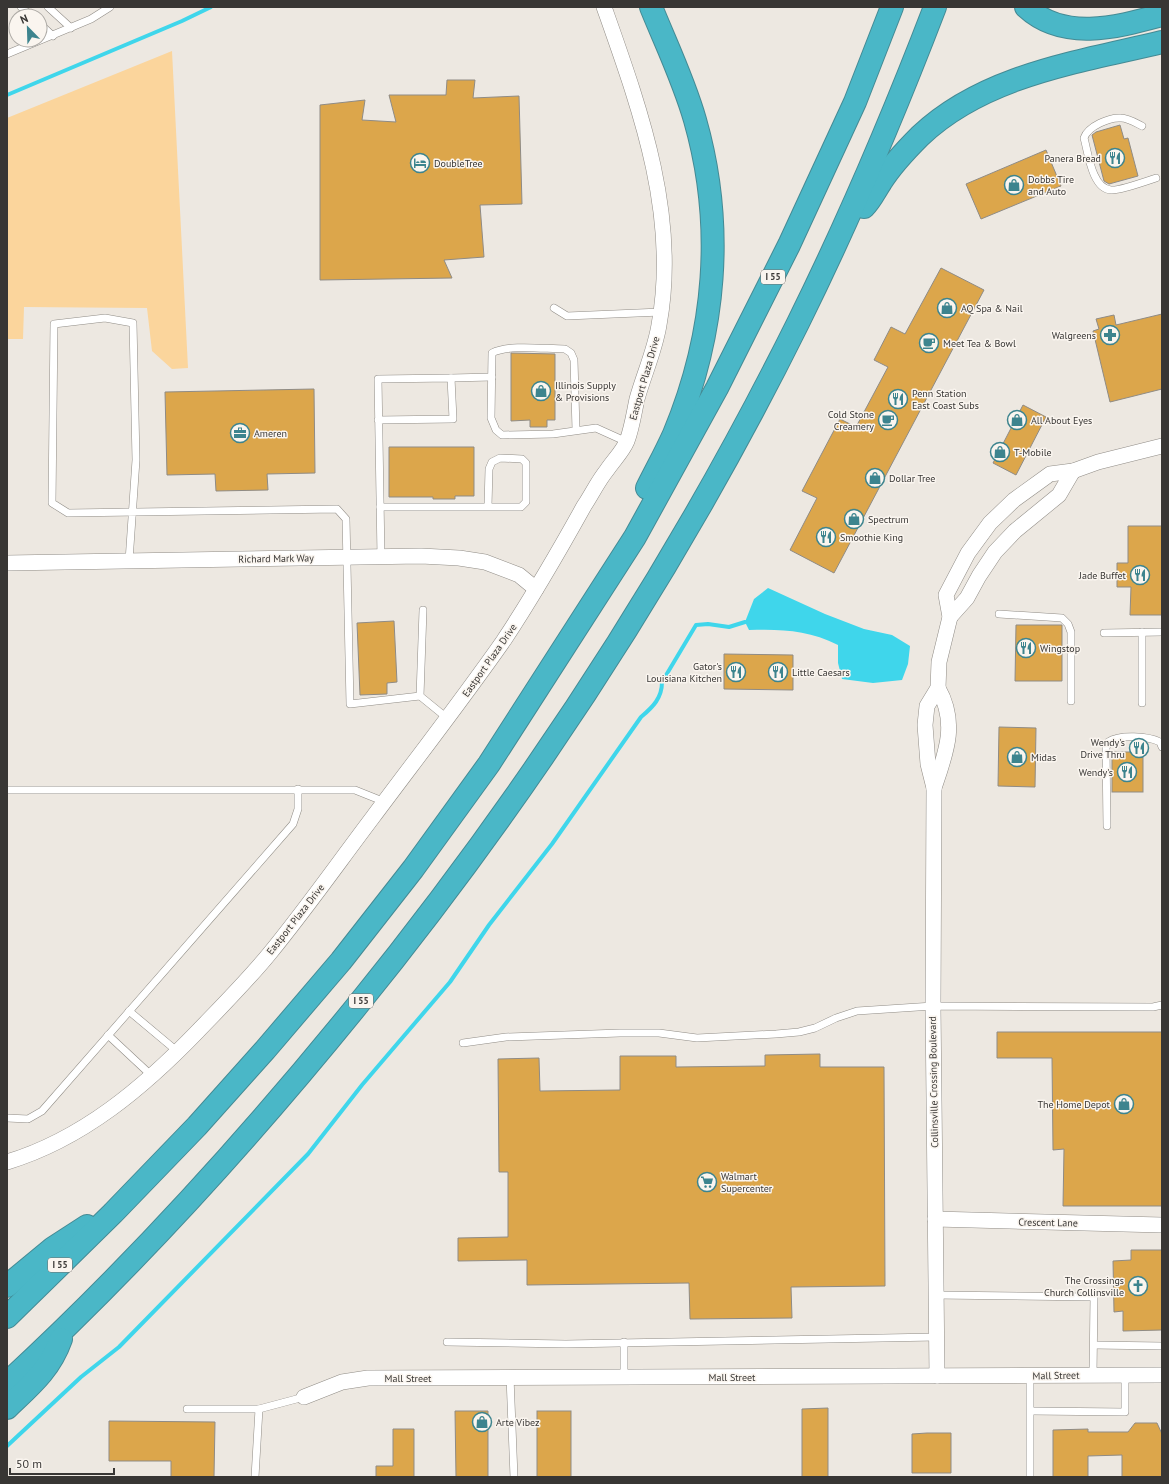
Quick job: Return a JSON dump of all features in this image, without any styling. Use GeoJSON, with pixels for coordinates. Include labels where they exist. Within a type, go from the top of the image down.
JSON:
{"type":"FeatureCollection","features":[{"type":"Feature","properties":{"kind":"highway"},"geometry":{"type":"LineString","coordinates":[[635,537],[638,511],[644,492],[674,434],[703,347],[711,293],[713,253],[707,181],[695,120],[686,92],[651,7]]}},
{"type":"Feature","properties":{"kind":"highway","name":"I 55"},"geometry":{"type":"LineString","coordinates":[[7,1316],[114,1213],[265,1050],[341,961],[408,875],[489,764],[635,537],[717,388],[789,245],[855,102],[892,7]]}},
{"type":"Feature","properties":{"kind":"highway","name":"I 55"},"geometry":{"type":"LineString","coordinates":[[7,1383],[64,1331],[228,1158],[316,1056],[412,938],[480,847],[547,751],[660,575],[751,413],[797,324],[843,228],[891,121],[935,7]]}},
{"type":"Feature","properties":{"kind":"highway"},"geometry":{"type":"LineString","coordinates":[[1026,7],[1042,19],[1069,28],[1084,30],[1132,23],[1162,15]]}},
{"type":"Feature","properties":{"kind":"highway"},"geometry":{"type":"LineString","coordinates":[[1132,23],[1155,7]]}},
{"type":"Feature","properties":{"kind":"highway"},"geometry":{"type":"LineString","coordinates":[[843,228],[867,204],[881,181],[902,155],[920,136],[954,108],[1011,82],[1053,68],[1162,42]]}},
{"type":"Feature","properties":{"kind":"highway"},"geometry":{"type":"LineString","coordinates":[[1132,49],[1162,51]]}},
{"type":"Feature","properties":{"kind":"highway"},"geometry":{"type":"LineString","coordinates":[[7,1286],[53,1248],[81,1229],[114,1213]]}},
{"type":"Feature","properties":{"kind":"highway"},"geometry":{"type":"LineString","coordinates":[[7,1408],[42,1375],[55,1356],[64,1331]]}},
{"type":"Feature","properties":{"kind":"street","name":"Eastport Plaza Drive"},"geometry":{"type":"LineString","coordinates":[[7,1162],[47,1147],[64,1138],[98,1118],[129,1096],[178,1052],[231,997],[269,954],[448,718],[505,638],[536,589],[598,482],[627,442],[638,396],[651,358],[661,312],[665,279],[665,258],[661,203],[644,129],[604,7]]}},
{"type":"Feature","properties":{"kind":"street","name":"Collinsville Crossing Boulevard"},"geometry":{"type":"LineString","coordinates":[[934,788],[948,747],[946,704],[938,688],[938,662],[950,617],[946,595],[968,553],[990,523],[1014,500],[1050,474],[1073,472],[1098,462],[1162,446]]}},
{"type":"Feature","properties":{"kind":"street","name":"Collinsville Crossing Boulevard"},"geometry":{"type":"LineString","coordinates":[[950,617],[967,598],[995,552],[1015,531],[1059,495],[1073,472]]}},
{"type":"Feature","properties":{"kind":"street","name":"Richard Mark Way"},"geometry":{"type":"LineString","coordinates":[[7,563],[348,557],[459,558],[485,562],[519,575],[536,589]]}},
{"type":"Feature","properties":{"kind":"street","name":"Collinsville Crossing Boulevard"},"geometry":{"type":"LineString","coordinates":[[937,1376],[933,1006],[934,788],[928,764],[925,725],[927,706],[938,688]]}},
{"type":"Feature","properties":{"kind":"street","name":"Crescent Lane"},"geometry":{"type":"LineString","coordinates":[[935,1219],[1162,1225]]}},
{"type":"Feature","properties":{"kind":"street","name":"Mall Street"},"geometry":{"type":"LineString","coordinates":[[304,1397],[342,1382],[368,1378],[1162,1375]]}},
{"type":"Feature","properties":{"kind":"lane"},"geometry":{"type":"LineString","coordinates":[[48,7],[71,28]]}},
{"type":"Feature","properties":{"kind":"lane"},"geometry":{"type":"LineString","coordinates":[[7,54],[91,19],[110,7]]}},
{"type":"Feature","properties":{"kind":"lane"},"geometry":{"type":"LineString","coordinates":[[48,31],[53,36]]}},
{"type":"Feature","properties":{"kind":"lane"},"geometry":{"type":"LineString","coordinates":[[1142,126],[1121,118],[1092,126],[1086,131],[1084,138],[1096,180],[1102,187],[1111,190],[1156,178]]}},
{"type":"Feature","properties":{"kind":"lane"},"geometry":{"type":"LineString","coordinates":[[554,308],[567,316],[661,312]]}},
{"type":"Feature","properties":{"kind":"lane"},"geometry":{"type":"LineString","coordinates":[[130,561],[131,513],[136,460],[132,323],[105,318],[54,324],[52,503],[68,513],[131,513],[337,509],[346,519],[350,704],[420,696],[448,718]]}},
{"type":"Feature","properties":{"kind":"lane"},"geometry":{"type":"LineString","coordinates":[[576,430],[574,360],[571,354],[565,349],[498,349],[492,353],[491,418],[496,430],[502,435],[553,434],[596,428],[627,442]]}},
{"type":"Feature","properties":{"kind":"lane"},"geometry":{"type":"LineString","coordinates":[[381,557],[378,379],[492,377]]}},
{"type":"Feature","properties":{"kind":"lane"},"geometry":{"type":"LineString","coordinates":[[378,420],[453,418],[451,378]]}},
{"type":"Feature","properties":{"kind":"lane"},"geometry":{"type":"LineString","coordinates":[[380,507],[521,507],[526,502],[526,463],[522,459],[512,457],[500,458],[492,462],[489,469],[488,506]]}},
{"type":"Feature","properties":{"kind":"lane"},"geometry":{"type":"LineString","coordinates":[[420,696],[423,610]]}},
{"type":"Feature","properties":{"kind":"lane"},"geometry":{"type":"LineString","coordinates":[[999,614],[1062,618],[1068,624],[1071,632],[1071,701]]}},
{"type":"Feature","properties":{"kind":"lane"},"geometry":{"type":"LineString","coordinates":[[1142,632],[1142,703]]}},
{"type":"Feature","properties":{"kind":"lane"},"geometry":{"type":"LineString","coordinates":[[1104,633],[1162,632]]}},
{"type":"Feature","properties":{"kind":"lane"},"geometry":{"type":"LineString","coordinates":[[1107,826],[1106,748],[1108,742],[1120,738],[1150,738],[1160,742],[1162,747]]}},
{"type":"Feature","properties":{"kind":"lane"},"geometry":{"type":"LineString","coordinates":[[7,790],[355,790],[385,802]]}},
{"type":"Feature","properties":{"kind":"lane"},"geometry":{"type":"LineString","coordinates":[[7,1118],[28,1119],[42,1111],[293,824],[298,809],[298,790]]}},
{"type":"Feature","properties":{"kind":"lane"},"geometry":{"type":"LineString","coordinates":[[463,1043],[506,1037],[620,1033],[659,1033],[696,1038],[776,1034],[815,1028],[836,1018],[857,1011],[933,1006],[1154,1007],[1162,1005]]}},
{"type":"Feature","properties":{"kind":"lane"},"geometry":{"type":"LineString","coordinates":[[129,1011],[178,1052]]}},
{"type":"Feature","properties":{"kind":"lane"},"geometry":{"type":"LineString","coordinates":[[108,1036],[152,1076]]}},
{"type":"Feature","properties":{"kind":"lane"},"geometry":{"type":"LineString","coordinates":[[936,1295],[1094,1297],[1093,1375]]}},
{"type":"Feature","properties":{"kind":"lane"},"geometry":{"type":"LineString","coordinates":[[447,1342],[624,1342],[936,1337]]}},
{"type":"Feature","properties":{"kind":"lane"},"geometry":{"type":"LineString","coordinates":[[624,1342],[624,1377]]}},
{"type":"Feature","properties":{"kind":"lane"},"geometry":{"type":"LineString","coordinates":[[1094,1345],[1162,1346]]}},
{"type":"Feature","properties":{"kind":"lane"},"geometry":{"type":"LineString","coordinates":[[1031,1411],[1126,1412],[1125,1375]]}},
{"type":"Feature","properties":{"kind":"lane"},"geometry":{"type":"LineString","coordinates":[[1030,1376],[1030,1477]]}},
{"type":"Feature","properties":{"kind":"lane"},"geometry":{"type":"LineString","coordinates":[[510,1378],[514,1477]]}},
{"type":"Feature","properties":{"kind":"lane"},"geometry":{"type":"LineString","coordinates":[[187,1409],[259,1409],[304,1397]]}},
{"type":"Feature","properties":{"kind":"lane"},"geometry":{"type":"LineString","coordinates":[[255,1477],[259,1409]]}},
{"type":"Feature","properties":{"kind":"shaded area"},"geometry":{"type":"Polygon","coordinates":[[[172,51],[188,368],[172,369],[152,351],[147,308],[24,307],[23,339],[7,339],[7,118],[172,51]]]}},
{"type":"Feature","properties":{"kind":"water"},"geometry":{"type":"Polygon","coordinates":[[[768,588],[825,614],[864,629],[892,635],[910,646],[908,664],[902,680],[873,683],[842,679],[838,663],[838,645],[805,633],[784,630],[749,630],[745,622],[754,599],[768,588]]]}},
{"type":"Feature","properties":{"kind":"building","name":"DoubleTree"},"geometry":{"type":"Polygon","coordinates":[[[447,80],[475,80],[473,98],[519,96],[522,204],[480,205],[484,257],[444,260],[452,278],[320,280],[320,105],[365,100],[362,120],[396,122],[389,95],[446,95],[447,80]]]}},
{"type":"Feature","properties":{"kind":"building","name":"Panera Bread"},"geometry":{"type":"Polygon","coordinates":[[[1120,125],[1124,139],[1128,138],[1138,176],[1109,184],[1104,181],[1092,135],[1096,132],[1120,125]]]}},
{"type":"Feature","properties":{"kind":"building","name":"Dobbs Tire and Auto"},"geometry":{"type":"Polygon","coordinates":[[[1046,150],[1061,186],[981,219],[966,184],[1046,150]]]}},
{"type":"Feature","properties":{"kind":"building"},"geometry":{"type":"Polygon","coordinates":[[[941,268],[984,290],[834,573],[790,550],[817,498],[802,491],[840,419],[856,427],[888,367],[874,360],[891,327],[905,334],[941,268]]]}},
{"type":"Feature","properties":{"kind":"building","name":"Walgreens"},"geometry":{"type":"Polygon","coordinates":[[[1162,314],[1162,389],[1110,402],[1093,331],[1099,329],[1096,319],[1114,315],[1116,325],[1162,314]]]}},
{"type":"Feature","properties":{"kind":"building"},"geometry":{"type":"Polygon","coordinates":[[[511,353],[555,354],[555,420],[547,420],[547,427],[530,427],[530,420],[511,421],[511,353]]]}},
{"type":"Feature","properties":{"kind":"building","name":"Ameren"},"geometry":{"type":"Polygon","coordinates":[[[314,389],[315,473],[267,474],[268,490],[216,491],[215,474],[167,475],[165,392],[314,389]]]}},
{"type":"Feature","properties":{"kind":"building"},"geometry":{"type":"Polygon","coordinates":[[[1023,405],[1046,417],[1016,475],[993,463],[1023,405]]]}},
{"type":"Feature","properties":{"kind":"building"},"geometry":{"type":"Polygon","coordinates":[[[389,447],[474,447],[474,496],[455,496],[455,499],[433,499],[433,497],[389,497],[389,447]]]}},
{"type":"Feature","properties":{"kind":"building","name":"Jade Buffet"},"geometry":{"type":"Polygon","coordinates":[[[1128,526],[1162,526],[1162,615],[1130,615],[1131,587],[1117,587],[1117,563],[1128,563],[1128,526]]]}},
{"type":"Feature","properties":{"kind":"building"},"geometry":{"type":"Polygon","coordinates":[[[394,621],[397,682],[387,683],[387,694],[360,695],[357,623],[394,621]]]}},
{"type":"Feature","properties":{"kind":"building"},"geometry":{"type":"Polygon","coordinates":[[[1016,625],[1062,625],[1062,681],[1015,681],[1016,625]]]}},
{"type":"Feature","properties":{"kind":"building"},"geometry":{"type":"Polygon","coordinates":[[[724,654],[793,655],[793,690],[724,689],[724,654]]]}},
{"type":"Feature","properties":{"kind":"building","name":"Midas"},"geometry":{"type":"Polygon","coordinates":[[[999,727],[1036,728],[1035,787],[998,786],[999,727]]]}},
{"type":"Feature","properties":{"kind":"building","name":"Wendy's"},"geometry":{"type":"Polygon","coordinates":[[[1112,752],[1143,752],[1143,792],[1112,792],[1112,752]]]}},
{"type":"Feature","properties":{"kind":"building","name":"The Home Depot"},"geometry":{"type":"Polygon","coordinates":[[[997,1032],[1162,1032],[1162,1206],[1063,1206],[1064,1149],[1053,1150],[1052,1058],[997,1058],[997,1032]]]}},
{"type":"Feature","properties":{"kind":"building","name":"Walmart Supercenter"},"geometry":{"type":"Polygon","coordinates":[[[820,1054],[820,1067],[884,1067],[885,1286],[791,1287],[792,1318],[690,1319],[689,1283],[527,1285],[527,1260],[458,1261],[458,1238],[508,1237],[508,1172],[499,1172],[498,1059],[539,1058],[540,1091],[620,1090],[620,1056],[676,1056],[676,1067],[765,1066],[765,1055],[820,1054]]]}},
{"type":"Feature","properties":{"kind":"building","name":"The Crossings Church Collinsville"},"geometry":{"type":"Polygon","coordinates":[[[1131,1250],[1162,1250],[1162,1330],[1123,1331],[1123,1311],[1114,1312],[1113,1261],[1131,1260],[1131,1250]]]}},
{"type":"Feature","properties":{"kind":"building"},"geometry":{"type":"Polygon","coordinates":[[[828,1408],[828,1477],[802,1477],[802,1409],[828,1408]]]}},
{"type":"Feature","properties":{"kind":"building"},"geometry":{"type":"Polygon","coordinates":[[[455,1411],[488,1411],[488,1477],[456,1477],[455,1411]]]}},
{"type":"Feature","properties":{"kind":"building"},"geometry":{"type":"Polygon","coordinates":[[[537,1411],[571,1411],[571,1477],[537,1477],[537,1411]]]}},
{"type":"Feature","properties":{"kind":"building"},"geometry":{"type":"Polygon","coordinates":[[[109,1421],[215,1422],[214,1477],[171,1477],[171,1461],[109,1461],[109,1421]]]}},
{"type":"Feature","properties":{"kind":"building"},"geometry":{"type":"Polygon","coordinates":[[[1135,1423],[1157,1423],[1162,1434],[1162,1477],[1122,1477],[1122,1455],[1088,1456],[1088,1477],[1053,1477],[1053,1430],[1088,1429],[1088,1432],[1128,1432],[1135,1423]]]}},
{"type":"Feature","properties":{"kind":"building"},"geometry":{"type":"Polygon","coordinates":[[[393,1429],[414,1429],[414,1477],[376,1477],[376,1466],[393,1466],[393,1429]]]}},
{"type":"Feature","properties":{"kind":"building"},"geometry":{"type":"Polygon","coordinates":[[[951,1433],[951,1473],[912,1473],[912,1434],[951,1433]]]}},
{"type":"Feature","properties":{"kind":"waterway"},"geometry":{"type":"LineString","coordinates":[[7,95],[182,21],[211,7]]}},
{"type":"Feature","properties":{"kind":"waterway"},"geometry":{"type":"LineString","coordinates":[[7,1446],[81,1377],[119,1347],[308,1154],[362,1085],[450,982],[489,925],[552,844],[641,717],[656,702],[662,688],[662,682],[696,625],[708,624],[729,627],[745,622]]}},
{"type":"Feature","properties":{"kind":"place","name":"Panera Bread"},"geometry":{"type":"Point","coordinates":[1115,158]}},
{"type":"Feature","properties":{"kind":"place","name":"DoubleTree"},"geometry":{"type":"Point","coordinates":[420,163]}},
{"type":"Feature","properties":{"kind":"place","name":"Dobbs Tire and Auto"},"geometry":{"type":"Point","coordinates":[1014,185]}},
{"type":"Feature","properties":{"kind":"place","name":"AQ Spa & Nail"},"geometry":{"type":"Point","coordinates":[947,308]}},
{"type":"Feature","properties":{"kind":"place","name":"Walgreens"},"geometry":{"type":"Point","coordinates":[1110,335]}},
{"type":"Feature","properties":{"kind":"place","name":"Meet Tea & Bowl"},"geometry":{"type":"Point","coordinates":[929,343]}},
{"type":"Feature","properties":{"kind":"place","name":"Illinois Supply & Provisions"},"geometry":{"type":"Point","coordinates":[541,391]}},
{"type":"Feature","properties":{"kind":"place","name":"Penn Station East Coast Subs"},"geometry":{"type":"Point","coordinates":[898,399]}},
{"type":"Feature","properties":{"kind":"place","name":"Cold Stone Creamery"},"geometry":{"type":"Point","coordinates":[888,420]}},
{"type":"Feature","properties":{"kind":"place","name":"All About Eyes"},"geometry":{"type":"Point","coordinates":[1017,420]}},
{"type":"Feature","properties":{"kind":"place","name":"Ameren"},"geometry":{"type":"Point","coordinates":[240,433]}},
{"type":"Feature","properties":{"kind":"place","name":"T-Mobile"},"geometry":{"type":"Point","coordinates":[1000,452]}},
{"type":"Feature","properties":{"kind":"place","name":"Dollar Tree"},"geometry":{"type":"Point","coordinates":[875,478]}},
{"type":"Feature","properties":{"kind":"place","name":"Spectrum"},"geometry":{"type":"Point","coordinates":[854,519]}},
{"type":"Feature","properties":{"kind":"place","name":"Smoothie King"},"geometry":{"type":"Point","coordinates":[826,537]}},
{"type":"Feature","properties":{"kind":"place","name":"Jade Buffet"},"geometry":{"type":"Point","coordinates":[1140,575]}},
{"type":"Feature","properties":{"kind":"place","name":"Wingstop"},"geometry":{"type":"Point","coordinates":[1026,648]}},
{"type":"Feature","properties":{"kind":"place","name":"Gator's Louisiana Kitchen"},"geometry":{"type":"Point","coordinates":[736,672]}},
{"type":"Feature","properties":{"kind":"place","name":"Little Caesars"},"geometry":{"type":"Point","coordinates":[778,672]}},
{"type":"Feature","properties":{"kind":"place","name":"Wendy's Drive Thru"},"geometry":{"type":"Point","coordinates":[1139,748]}},
{"type":"Feature","properties":{"kind":"place","name":"Midas"},"geometry":{"type":"Point","coordinates":[1017,757]}},
{"type":"Feature","properties":{"kind":"place","name":"Wendy's"},"geometry":{"type":"Point","coordinates":[1127,772]}},
{"type":"Feature","properties":{"kind":"place","name":"The Home Depot"},"geometry":{"type":"Point","coordinates":[1124,1104]}},
{"type":"Feature","properties":{"kind":"place","name":"Walmart Supercenter"},"geometry":{"type":"Point","coordinates":[707,1182]}},
{"type":"Feature","properties":{"kind":"place","name":"The Crossings Church Collinsville"},"geometry":{"type":"Point","coordinates":[1138,1286]}},
{"type":"Feature","properties":{"kind":"place","name":"Arte Vibez"},"geometry":{"type":"Point","coordinates":[482,1422]}}]}
